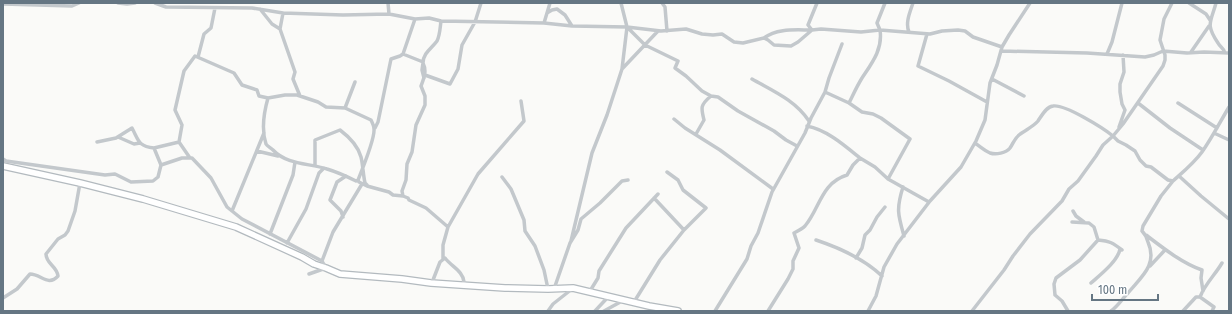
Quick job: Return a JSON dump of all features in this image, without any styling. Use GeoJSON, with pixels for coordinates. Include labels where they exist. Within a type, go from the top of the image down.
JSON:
{"type":"FeatureCollection","features":[{"type":"Feature","properties":{"kind":"street"},"geometry":{"type":"LineString","coordinates":[[3,4],[50,4],[72,6],[79,3]]}},
{"type":"Feature","properties":{"kind":"street"},"geometry":{"type":"LineString","coordinates":[[118,3],[135,3]]}},
{"type":"Feature","properties":{"kind":"street"},"geometry":{"type":"LineString","coordinates":[[154,3],[166,7],[252,8],[283,13],[343,15],[389,14],[415,19],[429,18],[441,21],[544,23],[572,26],[627,27],[658,31],[686,29],[702,34],[722,34],[734,42],[743,43],[764,38],[769,34],[778,31],[821,29],[861,32],[880,30],[927,34],[958,30],[965,31],[972,37],[1002,49],[1149,56],[1162,51],[1227,53]]}},
{"type":"Feature","properties":{"kind":"street"},"geometry":{"type":"LineString","coordinates":[[388,3],[389,14]]}},
{"type":"Feature","properties":{"kind":"street"},"geometry":{"type":"LineString","coordinates":[[424,76],[450,84],[458,68],[462,45],[475,22],[481,3]]}},
{"type":"Feature","properties":{"kind":"street"},"geometry":{"type":"LineString","coordinates":[[544,23],[551,3],[565,16],[572,26]]}},
{"type":"Feature","properties":{"kind":"street"},"geometry":{"type":"LineString","coordinates":[[551,289],[571,241],[592,153],[607,115],[622,69],[627,27],[621,3]]}},
{"type":"Feature","properties":{"kind":"street"},"geometry":{"type":"LineString","coordinates":[[662,3],[665,7],[667,31]]}},
{"type":"Feature","properties":{"kind":"street"},"geometry":{"type":"LineString","coordinates":[[812,30],[808,25],[817,3]]}},
{"type":"Feature","properties":{"kind":"street"},"geometry":{"type":"LineString","coordinates":[[849,103],[862,78],[871,66],[881,44],[882,37],[877,23],[885,3]]}},
{"type":"Feature","properties":{"kind":"street"},"geometry":{"type":"LineString","coordinates":[[909,32],[907,28],[908,19],[913,3]]}},
{"type":"Feature","properties":{"kind":"street"},"geometry":{"type":"LineString","coordinates":[[868,311],[876,296],[888,261],[904,236],[929,202],[961,167],[975,144],[985,120],[990,83],[1002,49],[1009,35],[1029,5],[1024,3]]}},
{"type":"Feature","properties":{"kind":"street"},"geometry":{"type":"LineString","coordinates":[[1107,54],[1112,42],[1122,3]]}},
{"type":"Feature","properties":{"kind":"street"},"geometry":{"type":"LineString","coordinates":[[972,311],[1034,230],[1062,201],[1069,189],[1078,181],[1103,145],[1113,136],[1138,103],[1163,66],[1165,55],[1162,51],[1160,40],[1164,19],[1172,3]]}},
{"type":"Feature","properties":{"kind":"street"},"geometry":{"type":"LineString","coordinates":[[1189,3],[1206,14],[1210,20]]}},
{"type":"Feature","properties":{"kind":"street"},"geometry":{"type":"LineString","coordinates":[[1216,3],[1210,20],[1210,25],[1220,46],[1227,53]]}},
{"type":"Feature","properties":{"kind":"street"},"geometry":{"type":"LineString","coordinates":[[198,58],[204,34],[211,28],[215,8]]}},
{"type":"Feature","properties":{"kind":"street"},"geometry":{"type":"LineString","coordinates":[[260,9],[272,24],[280,29]]}},
{"type":"Feature","properties":{"kind":"street"},"geometry":{"type":"LineString","coordinates":[[547,13],[557,9]]}},
{"type":"Feature","properties":{"kind":"street"},"geometry":{"type":"LineString","coordinates":[[283,13],[280,29],[295,72],[293,79],[300,96]]}},
{"type":"Feature","properties":{"kind":"street"},"geometry":{"type":"LineString","coordinates":[[374,128],[378,122],[391,59],[403,54],[415,19]]}},
{"type":"Feature","properties":{"kind":"street"},"geometry":{"type":"LineString","coordinates":[[403,196],[402,192],[406,180],[407,164],[412,152],[416,125],[425,105],[425,96],[421,86],[424,76],[422,70],[423,62],[427,52],[437,40],[441,21]]}},
{"type":"Feature","properties":{"kind":"street"},"geometry":{"type":"LineString","coordinates":[[1191,52],[1210,25]]}},
{"type":"Feature","properties":{"kind":"street"},"geometry":{"type":"LineString","coordinates":[[627,27],[645,45],[678,61],[675,68],[702,91],[718,98],[797,146]]}},
{"type":"Feature","properties":{"kind":"street"},"geometry":{"type":"LineString","coordinates":[[764,38],[774,45],[791,46],[812,30]]}},
{"type":"Feature","properties":{"kind":"street"},"geometry":{"type":"LineString","coordinates":[[622,69],[658,31]]}},
{"type":"Feature","properties":{"kind":"street"},"geometry":{"type":"LineString","coordinates":[[927,34],[918,66],[987,102]]}},
{"type":"Feature","properties":{"kind":"street"},"geometry":{"type":"LineString","coordinates":[[715,311],[747,259],[774,189],[825,92],[842,44]]}},
{"type":"Feature","properties":{"kind":"street"},"geometry":{"type":"LineString","coordinates":[[403,54],[423,62]]}},
{"type":"Feature","properties":{"kind":"street"},"geometry":{"type":"LineString","coordinates":[[1117,130],[1125,110],[1122,104],[1120,92],[1120,84],[1124,72],[1123,55]]}},
{"type":"Feature","properties":{"kind":"street"},"geometry":{"type":"LineString","coordinates":[[326,268],[322,261],[242,219],[227,207],[211,178],[192,158],[190,158],[179,142],[182,125],[175,110],[184,71],[195,56],[234,73],[242,85],[257,90],[259,96],[268,98],[293,94],[318,102],[326,107],[345,108],[371,120],[374,128],[374,134],[358,180]]}},
{"type":"Feature","properties":{"kind":"street"},"geometry":{"type":"LineString","coordinates":[[752,79],[790,101],[803,112],[809,121]]}},
{"type":"Feature","properties":{"kind":"street"},"geometry":{"type":"LineString","coordinates":[[992,79],[1024,96]]}},
{"type":"Feature","properties":{"kind":"street"},"geometry":{"type":"LineString","coordinates":[[345,108],[355,82]]}},
{"type":"Feature","properties":{"kind":"street"},"geometry":{"type":"LineString","coordinates":[[825,92],[849,103],[862,112],[873,114],[881,118],[910,139],[888,179]]}},
{"type":"Feature","properties":{"kind":"street"},"geometry":{"type":"LineString","coordinates":[[696,134],[704,120],[701,111],[702,105],[711,96]]}},
{"type":"Feature","properties":{"kind":"street"},"geometry":{"type":"LineString","coordinates":[[268,98],[263,117],[264,132],[267,145],[279,156]]}},
{"type":"Feature","properties":{"kind":"street"},"geometry":{"type":"LineString","coordinates":[[433,280],[440,262],[443,259],[443,246],[448,227],[478,174],[524,121],[521,101]]}},
{"type":"Feature","properties":{"kind":"street"},"geometry":{"type":"LineString","coordinates":[[1138,103],[1170,128],[1203,150]]}},
{"type":"Feature","properties":{"kind":"street"},"geometry":{"type":"LineString","coordinates":[[1178,103],[1217,128]]}},
{"type":"Feature","properties":{"kind":"street"},"geometry":{"type":"LineString","coordinates":[[975,144],[990,153],[997,154],[1004,152],[1010,149],[1017,137],[1037,122],[1045,111],[1051,106],[1059,106],[1102,127],[1118,141],[1126,144],[1136,151],[1137,156],[1146,166],[1151,167],[1168,180],[1173,181]]}},
{"type":"Feature","properties":{"kind":"street"},"geometry":{"type":"LineString","coordinates":[[1203,291],[1201,278],[1202,270],[1195,268],[1165,250],[1142,231],[1143,226],[1161,196],[1173,181],[1186,170],[1203,150],[1229,106]]}},
{"type":"Feature","properties":{"kind":"street"},"geometry":{"type":"LineString","coordinates":[[674,119],[774,189]]}},
{"type":"Feature","properties":{"kind":"street"},"geometry":{"type":"LineString","coordinates":[[808,126],[818,128],[826,133],[875,167],[888,179],[929,202]]}},
{"type":"Feature","properties":{"kind":"street"},"geometry":{"type":"LineString","coordinates":[[97,142],[118,137],[132,128],[140,143],[144,146],[154,148],[179,142]]}},
{"type":"Feature","properties":{"kind":"street"},"geometry":{"type":"LineString","coordinates":[[315,166],[315,140],[340,130],[348,136],[361,157],[362,170],[367,186]]}},
{"type":"Feature","properties":{"kind":"street"},"geometry":{"type":"LineString","coordinates":[[232,211],[264,132]]}},
{"type":"Feature","properties":{"kind":"street"},"geometry":{"type":"LineString","coordinates":[[1214,133],[1229,140]]}},
{"type":"Feature","properties":{"kind":"street"},"geometry":{"type":"LineString","coordinates":[[118,137],[134,144],[140,143]]}},
{"type":"Feature","properties":{"kind":"street"},"geometry":{"type":"LineString","coordinates":[[3,159],[6,162],[105,175],[115,174],[131,182],[154,181],[158,177],[161,165],[154,148]]}},
{"type":"Feature","properties":{"kind":"street"},"geometry":{"type":"LineString","coordinates":[[257,151],[279,156],[295,162],[324,168],[356,181],[358,180],[367,186],[403,196],[426,208],[448,227]]}},
{"type":"Feature","properties":{"kind":"street"},"geometry":{"type":"LineString","coordinates":[[161,165],[182,158],[190,158]]}},
{"type":"Feature","properties":{"kind":"street"},"geometry":{"type":"LineString","coordinates":[[768,311],[793,269],[793,261],[799,248],[794,233],[804,226],[827,187],[838,178],[847,176],[853,165],[860,158]]}},
{"type":"Feature","properties":{"kind":"street"},"geometry":{"type":"LineString","coordinates":[[270,234],[293,175],[295,162]]}},
{"type":"Feature","properties":{"kind":"street"},"geometry":{"type":"LineString","coordinates":[[3,166],[80,182],[236,227],[314,264],[340,274],[431,283],[551,289],[573,288],[678,311]]}},
{"type":"Feature","properties":{"kind":"street"},"geometry":{"type":"LineString","coordinates":[[287,243],[306,209],[319,173],[324,168]]}},
{"type":"Feature","properties":{"kind":"street"},"geometry":{"type":"LineString","coordinates":[[634,302],[660,260],[684,230],[706,208],[683,190],[678,180],[667,172]]}},
{"type":"Feature","properties":{"kind":"street"},"geometry":{"type":"LineString","coordinates":[[343,217],[341,211],[330,200],[337,182],[346,176]]}},
{"type":"Feature","properties":{"kind":"street"},"geometry":{"type":"LineString","coordinates":[[1179,176],[1200,196],[1228,217]]}},
{"type":"Feature","properties":{"kind":"street"},"geometry":{"type":"LineString","coordinates":[[502,177],[514,195],[524,220],[524,231],[535,246],[551,289]]}},
{"type":"Feature","properties":{"kind":"street"},"geometry":{"type":"LineString","coordinates":[[571,241],[578,230],[581,219],[622,181],[628,180]]}},
{"type":"Feature","properties":{"kind":"street"},"geometry":{"type":"LineString","coordinates":[[3,298],[17,289],[30,274],[35,274],[40,278],[48,280],[57,278],[58,271],[46,259],[46,254],[58,239],[65,235],[68,231],[75,211],[80,182]]}},
{"type":"Feature","properties":{"kind":"street"},"geometry":{"type":"LineString","coordinates":[[322,261],[333,232],[362,184]]}},
{"type":"Feature","properties":{"kind":"street"},"geometry":{"type":"LineString","coordinates":[[903,187],[899,200],[898,219],[904,236]]}},
{"type":"Feature","properties":{"kind":"street"},"geometry":{"type":"LineString","coordinates":[[590,291],[598,278],[599,271],[626,228],[658,194]]}},
{"type":"Feature","properties":{"kind":"street"},"geometry":{"type":"LineString","coordinates":[[654,198],[684,230]]}},
{"type":"Feature","properties":{"kind":"street"},"geometry":{"type":"LineString","coordinates":[[856,258],[862,248],[865,235],[885,207]]}},
{"type":"Feature","properties":{"kind":"street"},"geometry":{"type":"LineString","coordinates":[[1073,210],[1076,216],[1094,227],[1098,240]]}},
{"type":"Feature","properties":{"kind":"street"},"geometry":{"type":"LineString","coordinates":[[1072,222],[1085,222]]}},
{"type":"Feature","properties":{"kind":"street"},"geometry":{"type":"LineString","coordinates":[[1146,235],[1151,248],[1152,258],[1149,266]]}},
{"type":"Feature","properties":{"kind":"street"},"geometry":{"type":"LineString","coordinates":[[816,240],[844,250],[874,268],[882,276]]}},
{"type":"Feature","properties":{"kind":"street"},"geometry":{"type":"LineString","coordinates":[[1091,283],[1106,270],[1121,250],[1113,243],[1098,240]]}},
{"type":"Feature","properties":{"kind":"street"},"geometry":{"type":"LineString","coordinates":[[1068,311],[1062,301],[1055,295],[1054,284],[1056,278],[1080,260],[1098,240]]}},
{"type":"Feature","properties":{"kind":"street"},"geometry":{"type":"LineString","coordinates":[[1111,311],[1136,285],[1149,266],[1165,250]]}},
{"type":"Feature","properties":{"kind":"street"},"geometry":{"type":"LineString","coordinates":[[443,259],[445,258],[457,269],[463,276],[464,282]]}},
{"type":"Feature","properties":{"kind":"street"},"geometry":{"type":"LineString","coordinates":[[1183,311],[1196,297],[1200,297],[1208,282],[1222,263]]}},
{"type":"Feature","properties":{"kind":"street"},"geometry":{"type":"LineString","coordinates":[[309,274],[326,268]]}},
{"type":"Feature","properties":{"kind":"street"},"geometry":{"type":"LineString","coordinates":[[548,311],[553,304],[573,288]]}},
{"type":"Feature","properties":{"kind":"street"},"geometry":{"type":"LineString","coordinates":[[595,311],[609,296]]}},
{"type":"Feature","properties":{"kind":"street"},"geometry":{"type":"LineString","coordinates":[[1200,297],[1214,307],[1212,311]]}},
{"type":"Feature","properties":{"kind":"street"},"geometry":{"type":"LineString","coordinates":[[604,311],[625,300]]}}]}
